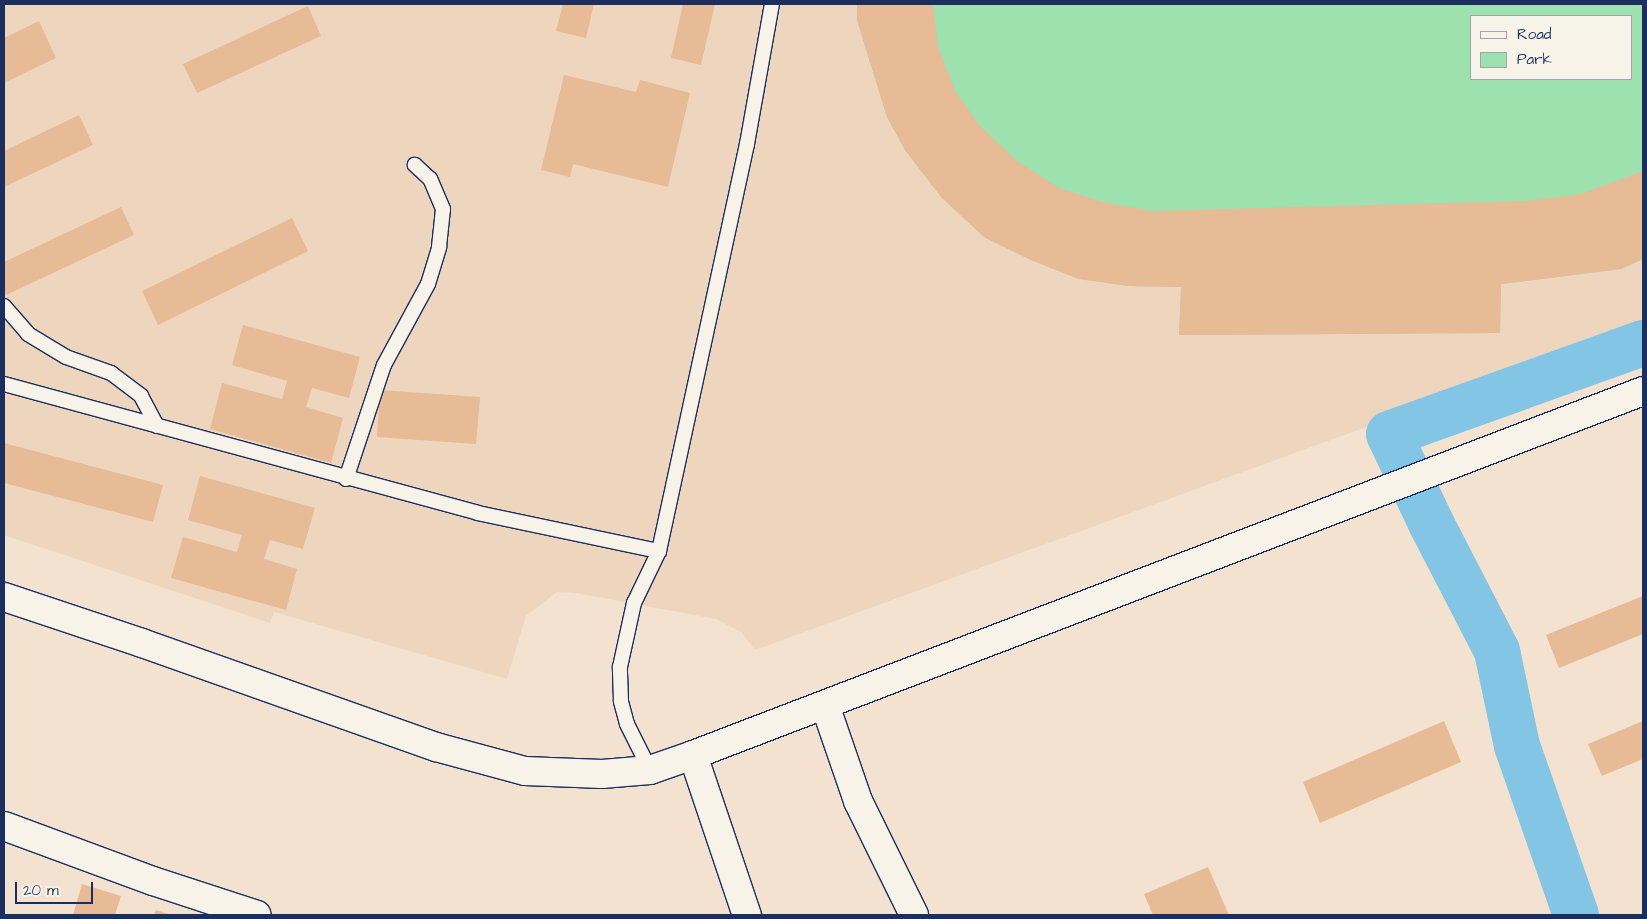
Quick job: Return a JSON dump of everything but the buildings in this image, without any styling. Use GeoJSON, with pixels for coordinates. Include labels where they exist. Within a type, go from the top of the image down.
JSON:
{"type":"FeatureCollection","features":[{"type":"Feature","properties":{"kind":"street"},"geometry":{"type":"LineString","coordinates":[[4,597],[142,643],[436,747],[525,771],[602,774],[650,770],[693,756],[1643,390]]}},
{"type":"Feature","properties":{"kind":"street"},"geometry":{"type":"LineString","coordinates":[[825,704],[858,801],[914,915]]}},
{"type":"Feature","properties":{"kind":"street"},"geometry":{"type":"LineString","coordinates":[[693,756],[747,915]]}},
{"type":"Feature","properties":{"kind":"street"},"geometry":{"type":"LineString","coordinates":[[4,826],[153,881],[257,915]]}},
{"type":"Feature","properties":{"kind":"lane"},"geometry":{"type":"LineString","coordinates":[[650,770],[626,724],[621,701],[620,667],[634,603],[659,551],[747,144],[772,4]]}},
{"type":"Feature","properties":{"kind":"lane"},"geometry":{"type":"LineString","coordinates":[[346,478],[384,365],[428,284],[439,247],[443,209],[430,179],[415,164]]}},
{"type":"Feature","properties":{"kind":"lane"},"geometry":{"type":"LineString","coordinates":[[4,306],[28,334],[66,357],[111,373],[141,396],[157,426]]}},
{"type":"Feature","properties":{"kind":"lane"},"geometry":{"type":"LineString","coordinates":[[4,384],[478,513],[659,551]]}},
{"type":"Feature","properties":{"kind":"shaded area"},"geometry":{"type":"Polygon","coordinates":[[[4,4],[1643,4],[1643,326],[755,650],[741,632],[716,619],[576,593],[557,592],[526,616],[507,679],[274,612],[270,623],[4,535],[4,4]]]}},
{"type":"Feature","properties":{"kind":"green space"},"geometry":{"type":"Polygon","coordinates":[[[857,4],[1643,4],[1643,259],[1621,269],[1501,284],[1500,333],[1179,335],[1181,287],[1129,286],[1079,279],[1031,260],[984,237],[942,198],[905,150],[887,117],[857,20],[857,4]]]}},
{"type":"Feature","properties":{"kind":"waterway"},"geometry":{"type":"LineString","coordinates":[[1576,915],[1517,746],[1497,651],[1431,523],[1389,434],[1643,343]]}}]}
